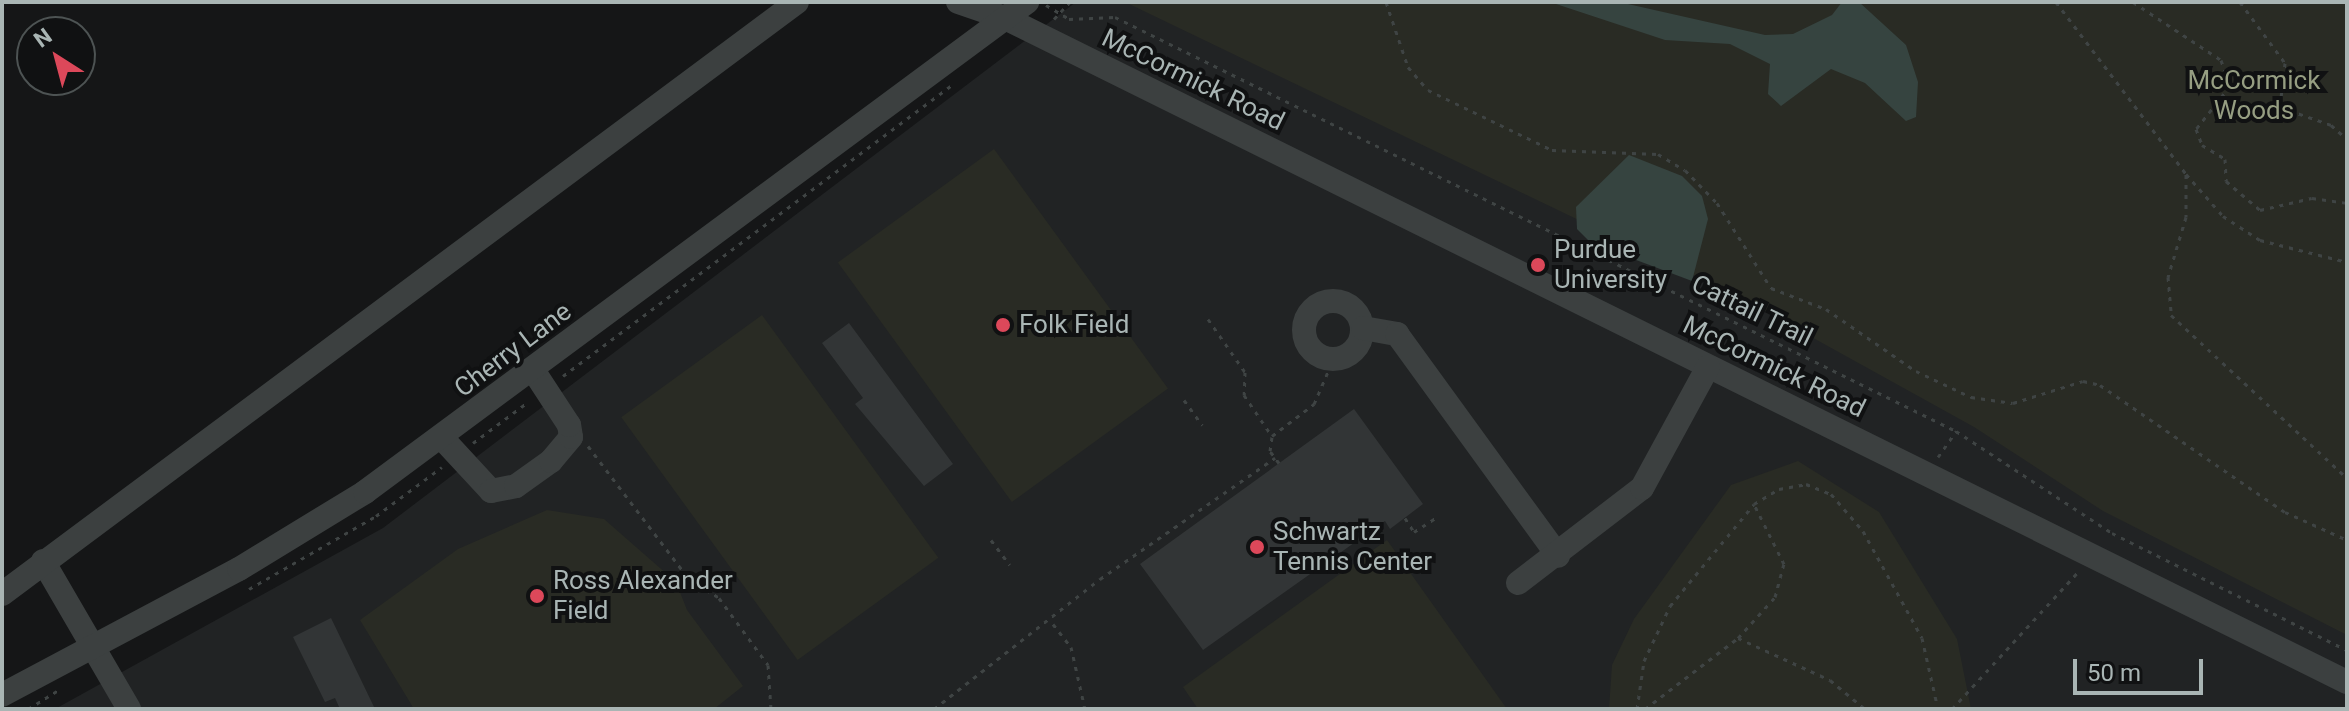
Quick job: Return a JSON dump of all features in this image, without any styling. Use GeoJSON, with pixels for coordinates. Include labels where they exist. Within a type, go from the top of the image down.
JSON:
{"type":"FeatureCollection","features":[{"type":"Feature","properties":{"kind":"street"},"geometry":{"type":"LineString","coordinates":[[2,594],[797,2]]}},
{"type":"Feature","properties":{"kind":"street","name":"McCormick Road"},"geometry":{"type":"LineString","coordinates":[[958,2],[1005,18],[2347,682]]}},
{"type":"Feature","properties":{"kind":"street","name":"Cherry Lane"},"geometry":{"type":"LineString","coordinates":[[2,695],[88,644],[252,561],[442,438],[1027,2]]}},
{"type":"Feature","properties":{"kind":"street"},"geometry":{"type":"LineString","coordinates":[[1337,301],[1355,310],[1363,328],[1358,347],[1333,360],[1315,354],[1304,338],[1311,311],[1337,301]]}},
{"type":"Feature","properties":{"kind":"street"},"geometry":{"type":"LineString","coordinates":[[1363,328],[1397,334],[1558,556]]}},
{"type":"Feature","properties":{"kind":"street"},"geometry":{"type":"LineString","coordinates":[[1518,583],[1558,556],[1642,488],[1708,367]]}},
{"type":"Feature","properties":{"kind":"street"},"geometry":{"type":"LineString","coordinates":[[442,438],[480,486],[502,491],[551,461],[571,437],[533,370]]}},
{"type":"Feature","properties":{"kind":"street"},"geometry":{"type":"LineString","coordinates":[[43,561],[88,644],[129,709]]}},
{"type":"Feature","properties":{"kind":"path"},"geometry":{"type":"LineString","coordinates":[[1041,2],[1061,15],[1070,2]]}},
{"type":"Feature","properties":{"kind":"path"},"geometry":{"type":"LineString","coordinates":[[1386,2],[1408,67],[1428,90],[1552,150],[1584,156],[1631,150],[1685,170],[1717,203],[1771,288],[1826,309],[1916,371],[1971,397],[2013,403],[2083,381],[2100,385],[2285,512],[2347,540]]}},
{"type":"Feature","properties":{"kind":"path"},"geometry":{"type":"LineString","coordinates":[[2056,2],[2186,174],[2223,216],[2260,240],[2347,262]]}},
{"type":"Feature","properties":{"kind":"path"},"geometry":{"type":"LineString","coordinates":[[2133,2],[2221,60],[2230,86],[2196,129],[2202,145],[2225,159],[2226,181],[2260,210],[2312,198],[2347,203]]}},
{"type":"Feature","properties":{"kind":"path"},"geometry":{"type":"LineString","coordinates":[[2240,2],[2285,63],[2280,107],[2331,125],[2347,139]]}},
{"type":"Feature","properties":{"kind":"path","name":"Cattail Trail"},"geometry":{"type":"LineString","coordinates":[[1061,15],[1115,17],[1956,431],[2112,533],[2347,650]]}},
{"type":"Feature","properties":{"kind":"path"},"geometry":{"type":"LineString","coordinates":[[2186,174],[2186,217],[2168,277],[2171,315],[2347,478]]}},
{"type":"Feature","properties":{"kind":"path"},"geometry":{"type":"LineString","coordinates":[[1208,319],[1245,372],[1244,395],[1272,436],[1275,458],[1279,463]]}},
{"type":"Feature","properties":{"kind":"path"},"geometry":{"type":"LineString","coordinates":[[1272,436],[1314,404],[1333,360]]}},
{"type":"Feature","properties":{"kind":"path"},"geometry":{"type":"LineString","coordinates":[[1184,400],[1202,425]]}},
{"type":"Feature","properties":{"kind":"path"},"geometry":{"type":"LineString","coordinates":[[1926,473],[1956,431]]}},
{"type":"Feature","properties":{"kind":"path"},"geometry":{"type":"LineString","coordinates":[[571,437],[600,453],[624,497],[760,653],[772,676],[771,709]]}},
{"type":"Feature","properties":{"kind":"path"},"geometry":{"type":"LineString","coordinates":[[934,709],[1052,624],[1100,579],[1275,458]]}},
{"type":"Feature","properties":{"kind":"path"},"geometry":{"type":"LineString","coordinates":[[1637,709],[1655,628],[1754,504],[1779,489],[1806,484],[1849,512],[1922,638],[1938,709]]}},
{"type":"Feature","properties":{"kind":"path"},"geometry":{"type":"LineString","coordinates":[[1645,709],[1738,638],[1775,597],[1784,564],[1754,504]]}},
{"type":"Feature","properties":{"kind":"path"},"geometry":{"type":"LineString","coordinates":[[1405,518],[1414,532],[1437,517]]}},
{"type":"Feature","properties":{"kind":"path"},"geometry":{"type":"LineString","coordinates":[[991,540],[1010,565]]}},
{"type":"Feature","properties":{"kind":"path"},"geometry":{"type":"LineString","coordinates":[[1952,709],[2047,614],[2088,553]]}},
{"type":"Feature","properties":{"kind":"path"},"geometry":{"type":"LineString","coordinates":[[1052,624],[1071,647],[1085,709]]}},
{"type":"Feature","properties":{"kind":"path"},"geometry":{"type":"LineString","coordinates":[[1738,638],[1830,680],[1865,709]]}},
{"type":"Feature","properties":{"kind":"shaded area","name":"Purdue University"},"geometry":{"type":"Polygon","coordinates":[[[1076,2],[2347,2],[2347,709],[55,709],[383,528],[1076,2]]]}},
{"type":"Feature","properties":{"kind":"shaded area"},"geometry":{"type":"Polygon","coordinates":[[[1550,2],[1619,2],[1765,35],[1793,34],[1832,15],[1842,2],[1859,2],[1906,45],[1918,82],[1916,117],[1906,121],[1865,83],[1831,69],[1781,106],[1768,94],[1770,64],[1730,44],[1665,40],[1550,2]]]}},
{"type":"Feature","properties":{"kind":"shaded area"},"geometry":{"type":"Polygon","coordinates":[[[1629,155],[1682,176],[1702,196],[1708,219],[1692,281],[1591,243],[1577,229],[1576,207],[1629,155]]]}},
{"type":"Feature","properties":{"kind":"green space","name":"McCormick Woods"},"geometry":{"type":"Polygon","coordinates":[[[1125,2],[2347,2],[2347,635],[2103,511],[1974,427],[1743,299],[1125,2]]]}},
{"type":"Feature","properties":{"kind":"green space","name":"Folk Field"},"geometry":{"type":"Polygon","coordinates":[[[994,149],[1168,388],[1012,502],[838,262],[994,149]]]}},
{"type":"Feature","properties":{"kind":"green space"},"geometry":{"type":"Polygon","coordinates":[[[762,315],[938,558],[798,660],[621,417],[762,315]]]}},
{"type":"Feature","properties":{"kind":"green space"},"geometry":{"type":"Polygon","coordinates":[[[1798,461],[1879,512],[1957,639],[1971,709],[1609,709],[1612,665],[1634,619],[1731,485],[1798,461]]]}},
{"type":"Feature","properties":{"kind":"green space","name":"Ross Alexander Field"},"geometry":{"type":"Polygon","coordinates":[[[547,510],[604,519],[676,582],[687,610],[743,686],[714,709],[414,709],[360,620],[458,549],[547,510]]]}},
{"type":"Feature","properties":{"kind":"green space"},"geometry":{"type":"Polygon","coordinates":[[[1387,540],[1507,709],[1198,709],[1183,687],[1387,540]]]}},
{"type":"Feature","properties":{"kind":"building"},"geometry":{"type":"Polygon","coordinates":[[[849,323],[953,464],[924,486],[855,404],[863,398],[822,343],[849,323]]]}},
{"type":"Feature","properties":{"kind":"building","name":"Schwartz Tennis Center"},"geometry":{"type":"Polygon","coordinates":[[[1354,409],[1423,504],[1390,529],[1385,521],[1203,650],[1140,564],[1354,409]]]}},
{"type":"Feature","properties":{"kind":"building"},"geometry":{"type":"Polygon","coordinates":[[[331,618],[375,709],[340,709],[335,698],[325,702],[293,637],[331,618]]]}},
{"type":"Feature","properties":{"kind":"place","name":"Purdue University"},"geometry":{"type":"Point","coordinates":[1538,265]}},
{"type":"Feature","properties":{"kind":"place","name":"Folk Field"},"geometry":{"type":"Point","coordinates":[1003,325]}},
{"type":"Feature","properties":{"kind":"place","name":"Schwartz Tennis Center"},"geometry":{"type":"Point","coordinates":[1257,547]}},
{"type":"Feature","properties":{"kind":"place","name":"Ross Alexander Field"},"geometry":{"type":"Point","coordinates":[537,596]}}]}
